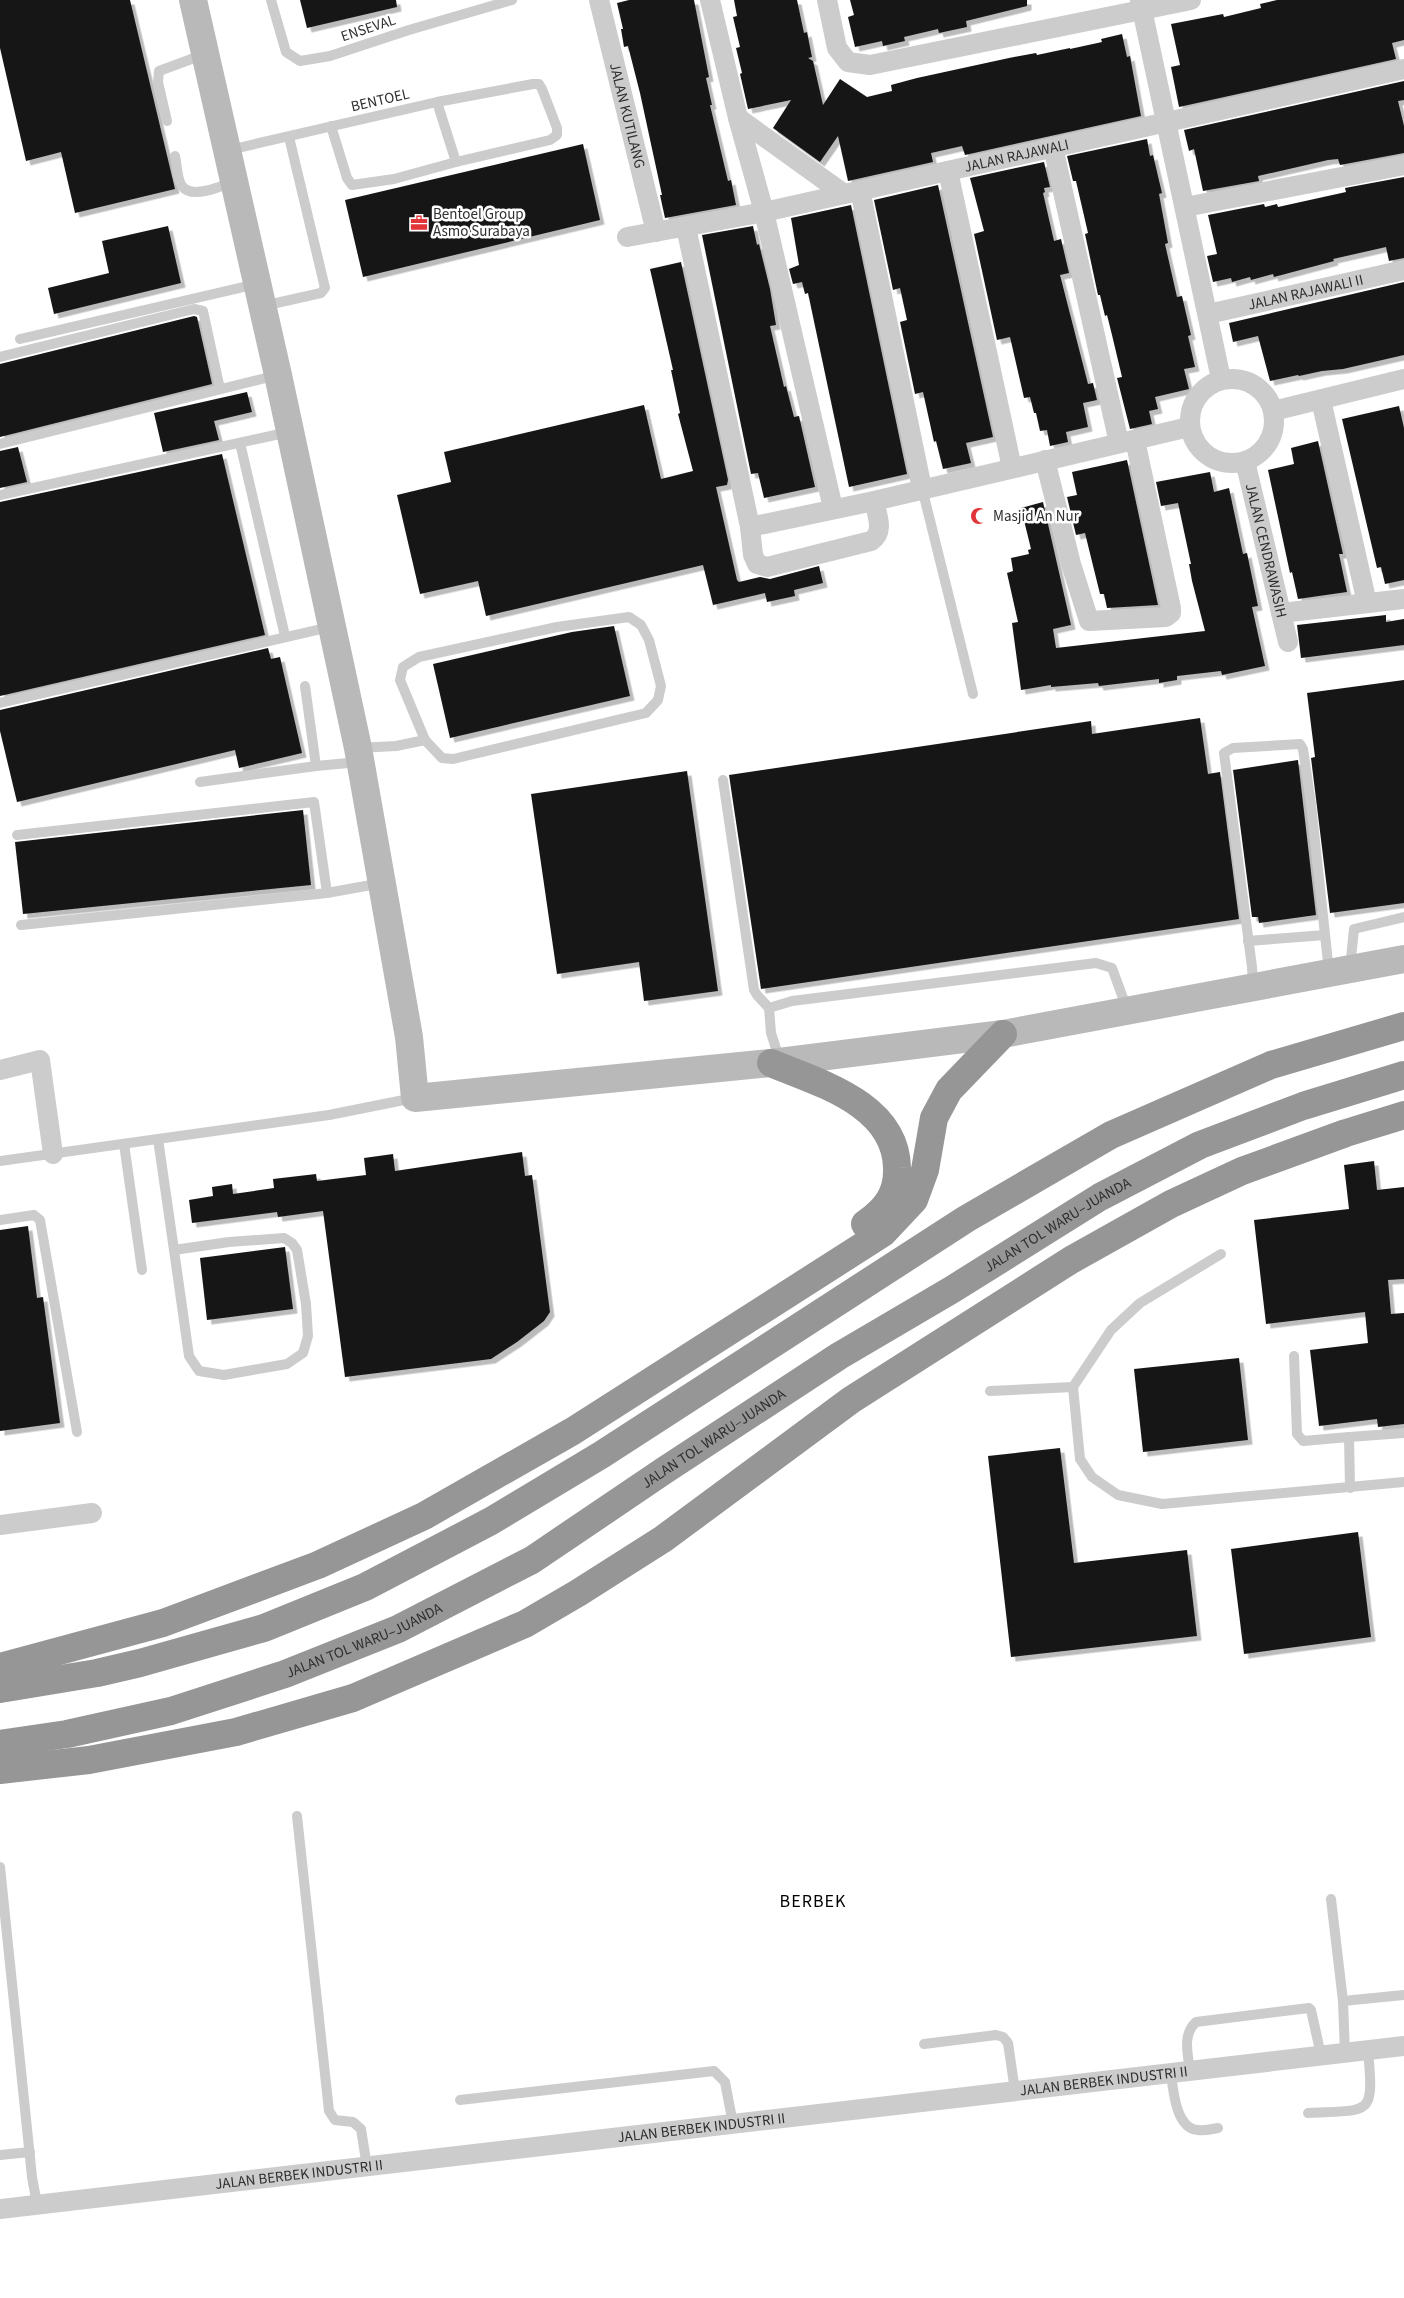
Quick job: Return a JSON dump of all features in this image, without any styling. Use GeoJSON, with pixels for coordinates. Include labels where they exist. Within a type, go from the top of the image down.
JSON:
{"type":"FeatureCollection","features":[{"type":"Feature","properties":{"kind":"highway"},"geometry":{"type":"LineString","coordinates":[[0,1689],[97,1673],[140,1663],[264,1628],[365,1588],[491,1521],[602,1455],[966,1219],[1110,1136],[1271,1065],[1404,1026]]}},
{"type":"Feature","properties":{"kind":"highway"},"geometry":{"type":"LineString","coordinates":[[0,1667],[163,1623],[318,1565],[424,1516],[496,1477],[637,1391],[883,1233],[898,1219],[914,1200],[925,1170],[934,1118],[949,1090],[1003,1034]]}},
{"type":"Feature","properties":{"kind":"highway"},"geometry":{"type":"LineString","coordinates":[[637,1391],[701,1332],[856,1231],[881,1213],[892,1195],[898,1178],[897,1158],[890,1136],[871,1113],[832,1088],[775,1063]]}},
{"type":"Feature","properties":{"kind":"highway","name":"JALAN TOL WARU–JUANDA"},"geometry":{"type":"LineString","coordinates":[[0,1744],[66,1734],[171,1711],[285,1674],[398,1629],[532,1560],[664,1470],[839,1356],[953,1289],[1100,1197],[1200,1145],[1302,1106],[1404,1075]]}},
{"type":"Feature","properties":{"kind":"highway"},"geometry":{"type":"LineString","coordinates":[[0,1770],[89,1760],[236,1732],[354,1698],[525,1624],[663,1539],[851,1400],[1071,1260],[1171,1204],[1242,1171],[1346,1133],[1404,1115]]}},
{"type":"Feature","properties":{"kind":"street"},"geometry":{"type":"LineString","coordinates":[[194,0],[278,375],[359,755],[409,1037],[416,1098],[775,1063],[1003,1034],[1404,959]]}},
{"type":"Feature","properties":{"kind":"street","name":"JALAN KUTILANG"},"geometry":{"type":"LineString","coordinates":[[598,0],[656,232]]}},
{"type":"Feature","properties":{"kind":"street"},"geometry":{"type":"LineString","coordinates":[[710,0],[738,118],[764,212],[833,508]]}},
{"type":"Feature","properties":{"kind":"street"},"geometry":{"type":"LineString","coordinates":[[827,0],[837,48],[848,62],[870,66],[1141,5],[1191,0]]}},
{"type":"Feature","properties":{"kind":"street"},"geometry":{"type":"LineString","coordinates":[[1141,5],[1208,314],[1220,380]]}},
{"type":"Feature","properties":{"kind":"street","name":"JALAN RAJAWALI"},"geometry":{"type":"LineString","coordinates":[[627,238],[764,212],[1404,69]]}},
{"type":"Feature","properties":{"kind":"street"},"geometry":{"type":"LineString","coordinates":[[738,118],[852,192],[922,488]]}},
{"type":"Feature","properties":{"kind":"street"},"geometry":{"type":"LineString","coordinates":[[1045,460],[1071,564],[1089,621],[1166,617],[1171,613],[1172,608],[1127,441],[1053,147]]}},
{"type":"Feature","properties":{"kind":"street"},"geometry":{"type":"LineString","coordinates":[[1185,207],[1404,165]]}},
{"type":"Feature","properties":{"kind":"street"},"geometry":{"type":"LineString","coordinates":[[948,171],[1012,468]]}},
{"type":"Feature","properties":{"kind":"street"},"geometry":{"type":"LineString","coordinates":[[686,227],[750,527],[753,555],[758,564],[767,567],[871,541],[877,537],[880,531],[874,501]]}},
{"type":"Feature","properties":{"kind":"street","name":"JALAN RAJAWALI II"},"geometry":{"type":"LineString","coordinates":[[1208,314],[1404,270]]}},
{"type":"Feature","properties":{"kind":"street"},"geometry":{"type":"LineString","coordinates":[[1238,378],[1254,384],[1266,396],[1274,411],[1274,424],[1265,446],[1256,455],[1233,463],[1221,462],[1210,457],[1200,449],[1193,439],[1189,428],[1190,412],[1196,398],[1206,386],[1220,380],[1238,378]]}},
{"type":"Feature","properties":{"kind":"street"},"geometry":{"type":"LineString","coordinates":[[1274,411],[1404,379]]}},
{"type":"Feature","properties":{"kind":"street"},"geometry":{"type":"LineString","coordinates":[[1321,400],[1367,604]]}},
{"type":"Feature","properties":{"kind":"street"},"geometry":{"type":"LineString","coordinates":[[750,527],[833,508],[874,501],[922,488],[1189,428]]}},
{"type":"Feature","properties":{"kind":"street","name":"JALAN CENDRAWASIH"},"geometry":{"type":"LineString","coordinates":[[1245,460],[1288,642]]}},
{"type":"Feature","properties":{"kind":"street"},"geometry":{"type":"LineString","coordinates":[[1281,613],[1404,600]]}},
{"type":"Feature","properties":{"kind":"street"},"geometry":{"type":"LineString","coordinates":[[0,1070],[40,1060],[53,1154]]}},
{"type":"Feature","properties":{"kind":"street"},"geometry":{"type":"LineString","coordinates":[[0,1525],[92,1513]]}},
{"type":"Feature","properties":{"kind":"street","name":"JALAN BERBEK INDUSTRI II"},"geometry":{"type":"LineString","coordinates":[[0,2209],[1404,2046]]}},
{"type":"Feature","properties":{"kind":"lane","name":"ENSEVAL"},"geometry":{"type":"LineString","coordinates":[[271,0],[286,52],[300,61],[330,56],[409,30],[512,0]]}},
{"type":"Feature","properties":{"kind":"lane"},"geometry":{"type":"LineString","coordinates":[[167,121],[158,82],[159,71],[206,54]]}},
{"type":"Feature","properties":{"kind":"lane","name":"BENTOEL"},"geometry":{"type":"LineString","coordinates":[[228,150],[437,102],[539,84],[558,128],[557,135],[550,140],[456,162]]}},
{"type":"Feature","properties":{"kind":"lane"},"geometry":{"type":"LineString","coordinates":[[331,126],[347,178],[352,185],[394,179],[456,162],[437,102]]}},
{"type":"Feature","properties":{"kind":"lane"},"geometry":{"type":"LineString","coordinates":[[20,339],[260,295],[320,293],[325,288],[289,137]]}},
{"type":"Feature","properties":{"kind":"lane"},"geometry":{"type":"LineString","coordinates":[[175,156],[182,186],[188,191],[197,192],[235,181]]}},
{"type":"Feature","properties":{"kind":"lane"},"geometry":{"type":"LineString","coordinates":[[0,357],[194,309],[203,311],[220,389]]}},
{"type":"Feature","properties":{"kind":"lane"},"geometry":{"type":"LineString","coordinates":[[0,444],[278,375]]}},
{"type":"Feature","properties":{"kind":"lane"},"geometry":{"type":"LineString","coordinates":[[0,495],[290,432]]}},
{"type":"Feature","properties":{"kind":"lane"},"geometry":{"type":"LineString","coordinates":[[240,443],[285,636]]}},
{"type":"Feature","properties":{"kind":"lane"},"geometry":{"type":"LineString","coordinates":[[922,488],[973,694]]}},
{"type":"Feature","properties":{"kind":"lane"},"geometry":{"type":"LineString","coordinates":[[629,616],[641,624],[649,640],[661,686],[658,700],[646,713],[453,759],[442,758],[425,740],[400,680],[403,667],[419,657],[557,627],[629,616]]}},
{"type":"Feature","properties":{"kind":"lane"},"geometry":{"type":"LineString","coordinates":[[0,703],[285,636],[332,627]]}},
{"type":"Feature","properties":{"kind":"lane"},"geometry":{"type":"LineString","coordinates":[[305,686],[316,766]]}},
{"type":"Feature","properties":{"kind":"lane"},"geometry":{"type":"LineString","coordinates":[[200,782],[316,766],[425,740]]}},
{"type":"Feature","properties":{"kind":"lane"},"geometry":{"type":"LineString","coordinates":[[1253,987],[1224,752],[1233,748],[1300,744],[1303,749],[1326,935],[1340,971]]}},
{"type":"Feature","properties":{"kind":"lane"},"geometry":{"type":"LineString","coordinates":[[723,780],[754,990],[757,996],[769,1008],[775,1063]]}},
{"type":"Feature","properties":{"kind":"lane"},"geometry":{"type":"LineString","coordinates":[[17,835],[235,813],[314,802],[327,892]]}},
{"type":"Feature","properties":{"kind":"lane"},"geometry":{"type":"LineString","coordinates":[[21,925],[243,903],[383,883]]}},
{"type":"Feature","properties":{"kind":"lane"},"geometry":{"type":"LineString","coordinates":[[242,892],[243,903]]}},
{"type":"Feature","properties":{"kind":"lane"},"geometry":{"type":"LineString","coordinates":[[1340,971],[1354,929],[1404,917]]}},
{"type":"Feature","properties":{"kind":"lane"},"geometry":{"type":"LineString","coordinates":[[1248,942],[1326,935]]}},
{"type":"Feature","properties":{"kind":"lane"},"geometry":{"type":"LineString","coordinates":[[769,1008],[792,1001],[1096,963],[1112,968],[1128,1010]]}},
{"type":"Feature","properties":{"kind":"lane"},"geometry":{"type":"LineString","coordinates":[[0,1161],[329,1115],[416,1098]]}},
{"type":"Feature","properties":{"kind":"lane"},"geometry":{"type":"LineString","coordinates":[[158,1139],[189,1356],[199,1371],[224,1375],[287,1364],[303,1353],[308,1336],[306,1304],[297,1250],[292,1243],[284,1238],[230,1242],[174,1250]]}},
{"type":"Feature","properties":{"kind":"lane"},"geometry":{"type":"LineString","coordinates":[[124,1144],[142,1270]]}},
{"type":"Feature","properties":{"kind":"lane"},"geometry":{"type":"LineString","coordinates":[[0,1220],[34,1215],[40,1220],[77,1432]]}},
{"type":"Feature","properties":{"kind":"lane"},"geometry":{"type":"LineString","coordinates":[[1221,1254],[1140,1303],[1110,1330],[1073,1387],[1080,1459],[1092,1476],[1118,1495],[1162,1504],[1404,1482]]}},
{"type":"Feature","properties":{"kind":"lane"},"geometry":{"type":"LineString","coordinates":[[1294,1356],[1296,1434],[1303,1441],[1404,1433]]}},
{"type":"Feature","properties":{"kind":"lane"},"geometry":{"type":"LineString","coordinates":[[990,1390],[1073,1387]]}},
{"type":"Feature","properties":{"kind":"lane"},"geometry":{"type":"LineString","coordinates":[[1349,1437],[1350,1488]]}},
{"type":"Feature","properties":{"kind":"lane"},"geometry":{"type":"LineString","coordinates":[[296,1816],[329,2111],[335,2120],[353,2122],[361,2130],[367,2167]]}},
{"type":"Feature","properties":{"kind":"lane"},"geometry":{"type":"LineString","coordinates":[[0,1868],[37,2204]]}},
{"type":"Feature","properties":{"kind":"lane"},"geometry":{"type":"LineString","coordinates":[[1332,1899],[1343,2001],[1345,2053]]}},
{"type":"Feature","properties":{"kind":"lane"},"geometry":{"type":"LineString","coordinates":[[1343,2001],[1404,1995]]}},
{"type":"Feature","properties":{"kind":"lane"},"geometry":{"type":"LineString","coordinates":[[1218,2128],[1197,2130],[1185,2124],[1179,2112],[1180,2072],[1190,2027],[1196,2022],[1309,2008],[1321,2055]]}},
{"type":"Feature","properties":{"kind":"lane"},"geometry":{"type":"LineString","coordinates":[[924,2044],[996,2035],[1003,2037],[1008,2043],[1015,2091]]}},
{"type":"Feature","properties":{"kind":"lane"},"geometry":{"type":"LineString","coordinates":[[1308,2113],[1356,2111],[1366,2106],[1371,2095],[1368,2050]]}},
{"type":"Feature","properties":{"kind":"lane"},"geometry":{"type":"LineString","coordinates":[[460,2100],[714,2070],[725,2082],[733,2124]]}},
{"type":"Feature","properties":{"kind":"lane"},"geometry":{"type":"LineString","coordinates":[[0,2156],[30,2152]]}},
{"type":"Feature","properties":{"kind":"building"},"geometry":{"type":"Polygon","coordinates":[[[0,0],[130,0],[175,189],[75,213],[61,152],[26,161],[0,48],[0,0]]]}},
{"type":"Feature","properties":{"kind":"building"},"geometry":{"type":"Polygon","coordinates":[[[300,0],[396,0],[397,7],[307,28],[300,0]]]}},
{"type":"Feature","properties":{"kind":"building"},"geometry":{"type":"Polygon","coordinates":[[[629,0],[694,0],[709,77],[706,78],[712,105],[710,105],[728,181],[731,180],[736,205],[665,218],[660,195],[662,195],[640,93],[628,46],[624,47],[621,29],[623,29],[617,3],[629,0]]]}},
{"type":"Feature","properties":{"kind":"building"},"geometry":{"type":"Polygon","coordinates":[[[734,0],[797,0],[804,33],[807,32],[812,57],[808,58],[813,61],[823,105],[840,79],[867,97],[892,91],[891,85],[917,78],[1009,58],[1070,49],[1102,42],[1101,39],[1122,34],[1127,57],[1130,56],[1141,116],[965,155],[962,146],[931,153],[933,162],[848,181],[838,136],[820,162],[773,128],[791,100],[748,109],[736,48],[740,47],[733,17],[737,16],[734,0]]]}},
{"type":"Feature","properties":{"kind":"building"},"geometry":{"type":"Polygon","coordinates":[[[850,0],[1027,0],[1027,6],[966,21],[967,27],[939,33],[938,29],[904,37],[905,41],[883,46],[882,41],[855,47],[848,17],[854,15],[850,0]]]}},
{"type":"Feature","properties":{"kind":"building"},"geometry":{"type":"Polygon","coordinates":[[[1277,0],[1404,0],[1404,40],[1392,43],[1396,59],[1179,107],[1171,67],[1180,65],[1171,24],[1223,14],[1224,17],[1261,8],[1260,4],[1277,0]]]}},
{"type":"Feature","properties":{"kind":"building"},"geometry":{"type":"Polygon","coordinates":[[[1404,81],[1404,100],[1398,101],[1404,126],[1404,153],[1340,165],[1338,159],[1328,160],[1258,176],[1259,181],[1203,191],[1194,149],[1189,151],[1184,130],[1404,81]]]}},
{"type":"Feature","properties":{"kind":"building"},"geometry":{"type":"Polygon","coordinates":[[[1147,139],[1150,156],[1153,155],[1162,193],[1159,194],[1168,243],[1165,244],[1177,297],[1182,296],[1191,335],[1188,336],[1195,367],[1184,369],[1189,389],[1155,397],[1158,409],[1149,411],[1152,424],[1130,429],[1117,378],[1122,377],[1107,315],[1105,316],[1100,295],[1098,295],[1085,234],[1088,233],[1076,181],[1073,181],[1067,156],[1147,139]]]}},
{"type":"Feature","properties":{"kind":"building"},"geometry":{"type":"Polygon","coordinates":[[[583,144],[600,220],[363,277],[345,200],[583,144]]]}},
{"type":"Feature","properties":{"kind":"building"},"geometry":{"type":"Polygon","coordinates":[[[1044,162],[1050,187],[1044,188],[1045,192],[1043,193],[1054,241],[1061,239],[1069,273],[1060,275],[1088,384],[1093,383],[1097,400],[1083,403],[1088,427],[1066,432],[1068,442],[1050,446],[1047,430],[1040,431],[1030,397],[1024,398],[1010,337],[997,340],[974,234],[984,231],[970,178],[1044,162]]]}},
{"type":"Feature","properties":{"kind":"building"},"geometry":{"type":"Polygon","coordinates":[[[1404,177],[1404,258],[1389,261],[1386,247],[1333,259],[1334,261],[1274,277],[1273,274],[1251,280],[1250,277],[1232,282],[1231,278],[1213,282],[1207,256],[1217,254],[1208,215],[1264,204],[1265,207],[1277,204],[1278,207],[1346,192],[1345,188],[1404,177]]]}},
{"type":"Feature","properties":{"kind":"building"},"geometry":{"type":"Polygon","coordinates":[[[938,185],[993,437],[966,443],[971,463],[943,469],[936,441],[934,442],[923,392],[915,394],[900,322],[907,320],[900,288],[893,290],[874,200],[938,185]]]}},
{"type":"Feature","properties":{"kind":"building"},"geometry":{"type":"Polygon","coordinates":[[[851,205],[907,474],[849,487],[808,293],[805,294],[802,282],[793,284],[789,269],[799,265],[791,218],[851,205]]]}},
{"type":"Feature","properties":{"kind":"building"},"geometry":{"type":"Polygon","coordinates":[[[168,226],[181,283],[54,314],[48,288],[109,273],[102,241],[168,226]]]}},
{"type":"Feature","properties":{"kind":"building"},"geometry":{"type":"Polygon","coordinates":[[[753,226],[770,289],[776,325],[770,326],[784,387],[786,386],[794,417],[799,416],[815,487],[764,498],[758,473],[751,474],[702,235],[753,226]]]}},
{"type":"Feature","properties":{"kind":"building"},"geometry":{"type":"Polygon","coordinates":[[[681,262],[728,480],[727,485],[716,487],[737,580],[739,582],[760,577],[770,579],[819,566],[823,583],[794,590],[795,596],[767,602],[765,593],[713,605],[703,565],[486,616],[478,581],[420,594],[397,495],[451,482],[444,452],[644,405],[661,479],[693,471],[678,414],[680,413],[671,370],[673,370],[650,269],[681,262]]]}},
{"type":"Feature","properties":{"kind":"building"},"geometry":{"type":"Polygon","coordinates":[[[1404,282],[1404,355],[1343,369],[1270,381],[1258,336],[1233,342],[1229,323],[1404,282]]]}},
{"type":"Feature","properties":{"kind":"building"},"geometry":{"type":"Polygon","coordinates":[[[194,316],[197,317],[212,384],[0,437],[0,364],[194,316]]]}},
{"type":"Feature","properties":{"kind":"building"},"geometry":{"type":"Polygon","coordinates":[[[247,392],[252,412],[214,421],[219,440],[163,452],[154,413],[247,392]]]}},
{"type":"Feature","properties":{"kind":"building"},"geometry":{"type":"Polygon","coordinates":[[[1399,406],[1404,428],[1404,580],[1385,584],[1381,567],[1377,568],[1342,419],[1399,406]]]}},
{"type":"Feature","properties":{"kind":"building"},"geometry":{"type":"Polygon","coordinates":[[[1318,441],[1343,554],[1339,554],[1347,592],[1298,599],[1292,572],[1290,573],[1268,470],[1294,464],[1291,448],[1318,441]]]}},
{"type":"Feature","properties":{"kind":"building"},"geometry":{"type":"Polygon","coordinates":[[[18,447],[27,482],[0,488],[0,451],[18,447]]]}},
{"type":"Feature","properties":{"kind":"building"},"geometry":{"type":"Polygon","coordinates":[[[222,454],[265,635],[0,696],[0,502],[222,454]]]}},
{"type":"Feature","properties":{"kind":"building"},"geometry":{"type":"Polygon","coordinates":[[[1127,460],[1158,605],[1107,608],[1104,594],[1100,594],[1085,533],[1076,535],[1067,497],[1077,495],[1072,472],[1127,460]]]}},
{"type":"Feature","properties":{"kind":"building"},"geometry":{"type":"Polygon","coordinates":[[[1210,472],[1214,492],[1229,488],[1243,554],[1247,553],[1258,606],[1252,607],[1265,666],[1222,675],[1221,671],[1177,676],[1177,680],[1159,683],[1159,679],[1099,686],[1098,683],[1051,687],[1051,685],[1021,690],[1012,623],[1018,622],[1007,573],[1013,571],[1011,558],[1029,554],[1028,550],[1031,549],[1021,508],[1043,502],[1071,625],[1053,629],[1056,648],[1205,631],[1192,581],[1189,564],[1191,564],[1178,503],[1161,506],[1156,482],[1210,472]]]}},
{"type":"Feature","properties":{"kind":"building"},"geometry":{"type":"Polygon","coordinates":[[[1386,615],[1386,622],[1404,619],[1404,645],[1301,658],[1297,625],[1386,615]]]}},
{"type":"Feature","properties":{"kind":"building"},"geometry":{"type":"Polygon","coordinates":[[[614,626],[630,696],[450,738],[433,664],[572,632],[614,626]]]}},
{"type":"Feature","properties":{"kind":"building"},"geometry":{"type":"Polygon","coordinates":[[[268,648],[271,659],[280,657],[302,753],[239,768],[235,750],[17,802],[0,731],[0,710],[268,648]]]}},
{"type":"Feature","properties":{"kind":"building"},"geometry":{"type":"Polygon","coordinates":[[[1404,680],[1404,903],[1330,913],[1311,758],[1315,757],[1307,693],[1404,680]]]}},
{"type":"Feature","properties":{"kind":"building"},"geometry":{"type":"Polygon","coordinates":[[[1200,718],[1208,774],[1220,772],[1239,919],[761,989],[729,775],[1091,721],[1092,734],[1200,718]]]}},
{"type":"Feature","properties":{"kind":"building"},"geometry":{"type":"Polygon","coordinates":[[[1298,760],[1316,915],[1259,923],[1258,917],[1252,917],[1233,770],[1298,760]]]}},
{"type":"Feature","properties":{"kind":"building"},"geometry":{"type":"Polygon","coordinates":[[[687,771],[718,991],[644,1001],[639,962],[557,974],[531,794],[687,771]]]}},
{"type":"Feature","properties":{"kind":"building"},"geometry":{"type":"Polygon","coordinates":[[[303,810],[311,885],[23,914],[15,842],[303,810]]]}},
{"type":"Feature","properties":{"kind":"building"},"geometry":{"type":"Polygon","coordinates":[[[522,1152],[525,1176],[532,1175],[550,1312],[544,1321],[491,1359],[345,1377],[323,1211],[278,1217],[277,1212],[192,1223],[189,1200],[213,1196],[212,1187],[232,1184],[233,1194],[274,1188],[273,1179],[316,1174],[317,1181],[366,1175],[364,1158],[393,1154],[395,1171],[522,1152]]]}},
{"type":"Feature","properties":{"kind":"building"},"geometry":{"type":"Polygon","coordinates":[[[1374,1161],[1377,1190],[1404,1187],[1404,1279],[1388,1280],[1391,1314],[1404,1313],[1404,1424],[1378,1427],[1377,1419],[1319,1426],[1310,1350],[1368,1343],[1365,1312],[1266,1324],[1254,1220],[1349,1209],[1344,1165],[1374,1161]]]}},
{"type":"Feature","properties":{"kind":"building"},"geometry":{"type":"Polygon","coordinates":[[[28,1226],[37,1298],[43,1297],[60,1423],[0,1431],[0,1230],[28,1226]]]}},
{"type":"Feature","properties":{"kind":"building"},"geometry":{"type":"Polygon","coordinates":[[[285,1247],[293,1309],[207,1320],[200,1258],[285,1247]]]}},
{"type":"Feature","properties":{"kind":"building"},"geometry":{"type":"Polygon","coordinates":[[[1239,1358],[1248,1440],[1143,1452],[1134,1369],[1239,1358]]]}},
{"type":"Feature","properties":{"kind":"building"},"geometry":{"type":"Polygon","coordinates":[[[1060,1448],[1074,1563],[1187,1550],[1197,1636],[1011,1657],[988,1456],[1060,1448]]]}},
{"type":"Feature","properties":{"kind":"building"},"geometry":{"type":"Polygon","coordinates":[[[1358,1532],[1371,1637],[1244,1654],[1231,1549],[1358,1532]]]}},
{"type":"Feature","properties":{"kind":"place","name":"Bentoel Group Asmo Surabaya"},"geometry":{"type":"Point","coordinates":[419,223]}},
{"type":"Feature","properties":{"kind":"place","name":"Masjid An Nur"},"geometry":{"type":"Point","coordinates":[979,516]}},
{"type":"Feature","properties":{"kind":"district","name":"BERBEK"},"geometry":{"type":"Point","coordinates":[813,1901]}}]}
